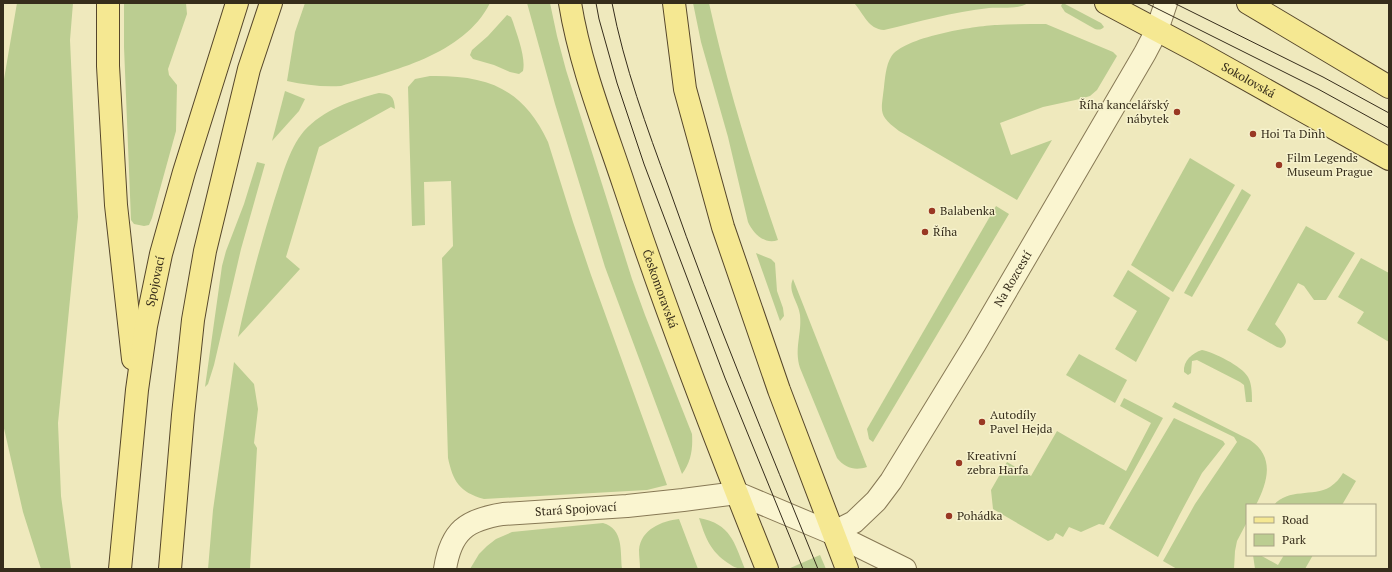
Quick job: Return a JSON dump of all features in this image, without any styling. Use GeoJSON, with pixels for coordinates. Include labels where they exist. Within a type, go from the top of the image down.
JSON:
{"type":"FeatureCollection","features":[{"type":"Feature","properties":{"kind":"main road"},"geometry":{"type":"LineString","coordinates":[[108,3],[108,66],[116,205],[137,390]]}},
{"type":"Feature","properties":{"kind":"main road","name":"Spojovací"},"geometry":{"type":"LineString","coordinates":[[120,569],[137,390],[146,326],[161,254],[184,172],[238,3]]}},
{"type":"Feature","properties":{"kind":"main road"},"geometry":{"type":"LineString","coordinates":[[170,569],[193,320],[205,251],[249,69],[271,3]]}},
{"type":"Feature","properties":{"kind":"main road","name":"Českomoravská"},"geometry":{"type":"LineString","coordinates":[[570,3],[583,60],[652,269],[687,365],[768,569]]}},
{"type":"Feature","properties":{"kind":"main road"},"geometry":{"type":"LineString","coordinates":[[674,3],[685,89],[723,227],[779,390],[832,533],[847,569]]}},
{"type":"Feature","properties":{"kind":"main road","name":"Sokolovská"},"geometry":{"type":"LineString","coordinates":[[1106,3],[1198,52],[1389,159]]}},
{"type":"Feature","properties":{"kind":"main road"},"geometry":{"type":"LineString","coordinates":[[1248,3],[1389,86]]}},
{"type":"Feature","properties":{"kind":"street","name":"Na Rozcestí"},"geometry":{"type":"LineString","coordinates":[[832,533],[854,522],[876,502],[891,481],[975,344],[1145,53],[1157,30],[1166,3]]}},
{"type":"Feature","properties":{"kind":"street"},"geometry":{"type":"LineString","coordinates":[[737,493],[832,533],[905,569]]}},
{"type":"Feature","properties":{"kind":"street","name":"Stará Spojovací"},"geometry":{"type":"LineString","coordinates":[[445,569],[451,543],[459,532],[475,521],[488,516],[627,506],[737,493]]}},
{"type":"Feature","properties":{"kind":"green space"},"geometry":{"type":"Polygon","coordinates":[[[17,3],[73,3],[70,40],[78,217],[58,423],[61,496],[71,569],[41,569],[23,512],[3,424],[3,85],[17,3]]]}},
{"type":"Feature","properties":{"kind":"green space"},"geometry":{"type":"Polygon","coordinates":[[[124,3],[186,3],[187,14],[168,69],[169,75],[177,85],[176,131],[152,218],[149,225],[144,226],[134,224],[131,220],[124,47],[124,3]]]}},
{"type":"Feature","properties":{"kind":"green space"},"geometry":{"type":"Polygon","coordinates":[[[305,3],[490,3],[478,21],[463,36],[445,48],[404,67],[341,86],[334,86],[300,84],[287,81],[295,32],[305,3]]]}},
{"type":"Feature","properties":{"kind":"green space"},"geometry":{"type":"Polygon","coordinates":[[[527,3],[550,3],[566,70],[632,279],[692,434],[691,455],[688,465],[682,474],[605,267],[555,104],[527,3]]]}},
{"type":"Feature","properties":{"kind":"green space"},"geometry":{"type":"Polygon","coordinates":[[[693,3],[709,3],[740,123],[778,240],[768,241],[760,237],[756,234],[748,222],[728,137],[701,42],[693,3]]]}},
{"type":"Feature","properties":{"kind":"green space"},"geometry":{"type":"Polygon","coordinates":[[[854,3],[1028,3],[1019,7],[989,8],[962,12],[884,30],[870,24],[854,3]]]}},
{"type":"Feature","properties":{"kind":"green space"},"geometry":{"type":"Polygon","coordinates":[[[1062,4],[1065,4],[1101,23],[1104,27],[1100,30],[1095,29],[1065,12],[1061,6],[1062,4]]]}},
{"type":"Feature","properties":{"kind":"green space"},"geometry":{"type":"Polygon","coordinates":[[[507,15],[511,17],[522,53],[524,65],[523,71],[519,74],[473,59],[470,55],[472,50],[488,36],[507,15]]]}},
{"type":"Feature","properties":{"kind":"green space"},"geometry":{"type":"Polygon","coordinates":[[[1046,24],[1113,52],[1117,56],[1097,90],[1090,96],[1043,107],[1000,123],[1011,155],[1052,140],[1017,200],[899,131],[884,117],[882,113],[882,103],[886,72],[891,57],[898,50],[924,38],[957,30],[997,25],[1046,24]]]}},
{"type":"Feature","properties":{"kind":"green space"},"geometry":{"type":"Polygon","coordinates":[[[430,76],[469,78],[486,82],[501,88],[515,97],[527,109],[538,124],[548,142],[591,275],[667,485],[647,490],[484,499],[463,489],[455,479],[448,458],[442,258],[453,246],[451,181],[424,182],[425,225],[412,226],[408,87],[415,79],[430,76]]]}},
{"type":"Feature","properties":{"kind":"green space"},"geometry":{"type":"Polygon","coordinates":[[[285,91],[305,99],[299,111],[272,141],[285,91]]]}},
{"type":"Feature","properties":{"kind":"green space"},"geometry":{"type":"Polygon","coordinates":[[[379,93],[387,94],[392,97],[395,109],[391,107],[319,147],[286,257],[300,269],[238,337],[250,286],[274,201],[290,155],[298,139],[304,131],[320,117],[338,107],[379,93]]]}},
{"type":"Feature","properties":{"kind":"green space"},"geometry":{"type":"Polygon","coordinates":[[[1190,158],[1235,185],[1173,292],[1131,265],[1190,158]]]}},
{"type":"Feature","properties":{"kind":"green space"},"geometry":{"type":"Polygon","coordinates":[[[257,162],[265,164],[241,249],[214,365],[208,384],[205,387],[222,266],[257,162]]]}},
{"type":"Feature","properties":{"kind":"green space"},"geometry":{"type":"Polygon","coordinates":[[[1242,189],[1251,195],[1192,297],[1184,293],[1242,189]]]}},
{"type":"Feature","properties":{"kind":"green space"},"geometry":{"type":"Polygon","coordinates":[[[996,206],[1009,214],[873,442],[869,439],[867,429],[996,206]]]}},
{"type":"Feature","properties":{"kind":"green space"},"geometry":{"type":"Polygon","coordinates":[[[1306,226],[1355,253],[1326,300],[1314,300],[1304,286],[1298,283],[1275,324],[1286,339],[1286,343],[1281,348],[1247,330],[1306,226]]]}},
{"type":"Feature","properties":{"kind":"green space"},"geometry":{"type":"Polygon","coordinates":[[[756,253],[771,259],[775,263],[777,291],[784,316],[780,321],[756,253]]]}},
{"type":"Feature","properties":{"kind":"green space"},"geometry":{"type":"Polygon","coordinates":[[[1361,258],[1389,273],[1389,342],[1357,323],[1364,312],[1338,297],[1361,258]]]}},
{"type":"Feature","properties":{"kind":"green space"},"geometry":{"type":"Polygon","coordinates":[[[1128,270],[1170,298],[1136,362],[1115,349],[1137,311],[1113,296],[1128,270]]]}},
{"type":"Feature","properties":{"kind":"green space"},"geometry":{"type":"Polygon","coordinates":[[[793,279],[867,467],[858,469],[850,468],[837,458],[800,368],[798,361],[798,347],[800,315],[791,288],[793,279]]]}},
{"type":"Feature","properties":{"kind":"green space"},"geometry":{"type":"Polygon","coordinates":[[[1202,350],[1227,360],[1245,373],[1250,383],[1252,402],[1246,402],[1244,385],[1197,360],[1192,361],[1191,373],[1188,375],[1184,372],[1185,364],[1189,358],[1202,350]]]}},
{"type":"Feature","properties":{"kind":"green space"},"geometry":{"type":"Polygon","coordinates":[[[1079,354],[1127,380],[1115,403],[1066,375],[1079,354]]]}},
{"type":"Feature","properties":{"kind":"green space"},"geometry":{"type":"Polygon","coordinates":[[[234,362],[254,384],[258,409],[254,443],[257,448],[250,569],[208,569],[213,510],[234,362]]]}},
{"type":"Feature","properties":{"kind":"green space"},"geometry":{"type":"Polygon","coordinates":[[[1124,398],[1163,418],[1104,525],[1099,524],[1081,532],[1069,527],[1063,537],[1056,533],[1053,539],[1048,541],[993,509],[991,490],[1007,462],[1031,476],[1057,431],[1126,471],[1151,423],[1120,406],[1124,398]]]}},
{"type":"Feature","properties":{"kind":"green space"},"geometry":{"type":"Polygon","coordinates":[[[1175,402],[1250,440],[1263,454],[1267,470],[1264,487],[1256,504],[1246,504],[1246,524],[1237,541],[1234,569],[1177,569],[1163,561],[1195,504],[1237,442],[1234,437],[1172,407],[1175,402]]]}},
{"type":"Feature","properties":{"kind":"green space"},"geometry":{"type":"Polygon","coordinates":[[[1174,418],[1223,441],[1225,444],[1202,473],[1158,557],[1109,528],[1174,418]]]}},
{"type":"Feature","properties":{"kind":"green space"},"geometry":{"type":"Polygon","coordinates":[[[1343,473],[1356,481],[1343,504],[1275,504],[1286,496],[1323,490],[1330,487],[1343,473]]]}},
{"type":"Feature","properties":{"kind":"green space"},"geometry":{"type":"Polygon","coordinates":[[[699,518],[710,521],[725,530],[738,550],[745,569],[732,566],[715,552],[711,547],[699,518]]]}},
{"type":"Feature","properties":{"kind":"green space"},"geometry":{"type":"Polygon","coordinates":[[[679,519],[698,569],[640,569],[639,550],[648,531],[659,524],[679,519]]]}},
{"type":"Feature","properties":{"kind":"green space"},"geometry":{"type":"Polygon","coordinates":[[[603,523],[615,530],[618,535],[621,548],[622,569],[470,569],[479,554],[487,546],[496,539],[512,532],[603,523]]]}},
{"type":"Feature","properties":{"kind":"green space"},"geometry":{"type":"Polygon","coordinates":[[[820,555],[826,569],[788,569],[820,555]]]}},
{"type":"Feature","properties":{"kind":"green space"},"geometry":{"type":"Polygon","coordinates":[[[1253,556],[1262,556],[1278,565],[1283,556],[1312,556],[1305,569],[1255,569],[1253,556]]]}},
{"type":"Feature","properties":{"kind":"tram line"},"geometry":{"type":"LineString","coordinates":[[596,3],[617,83],[644,164],[725,378],[803,569]]}},
{"type":"Feature","properties":{"kind":"tram line"},"geometry":{"type":"LineString","coordinates":[[612,3],[623,50],[652,143],[741,380],[818,569]]}},
{"type":"Feature","properties":{"kind":"tram line"},"geometry":{"type":"LineString","coordinates":[[1146,3],[1318,89],[1389,128]]}},
{"type":"Feature","properties":{"kind":"tram line"},"geometry":{"type":"LineString","coordinates":[[1174,3],[1323,77],[1389,113]]}},
{"type":"Feature","properties":{"kind":"place","name":"Říha kancelářský nábytek"},"geometry":{"type":"Point","coordinates":[1177,112]}},
{"type":"Feature","properties":{"kind":"place","name":"Hoi Ta Dinh"},"geometry":{"type":"Point","coordinates":[1253,134]}},
{"type":"Feature","properties":{"kind":"place","name":"Film Legends Museum Prague"},"geometry":{"type":"Point","coordinates":[1279,165]}},
{"type":"Feature","properties":{"kind":"place","name":"Balabenka"},"geometry":{"type":"Point","coordinates":[932,211]}},
{"type":"Feature","properties":{"kind":"place","name":"Říha"},"geometry":{"type":"Point","coordinates":[925,232]}},
{"type":"Feature","properties":{"kind":"place","name":"Autodíly Pavel Hejda"},"geometry":{"type":"Point","coordinates":[982,422]}},
{"type":"Feature","properties":{"kind":"place","name":"Kreativní zebra Harfa"},"geometry":{"type":"Point","coordinates":[959,463]}},
{"type":"Feature","properties":{"kind":"place","name":"Pohádka"},"geometry":{"type":"Point","coordinates":[949,516]}}]}
